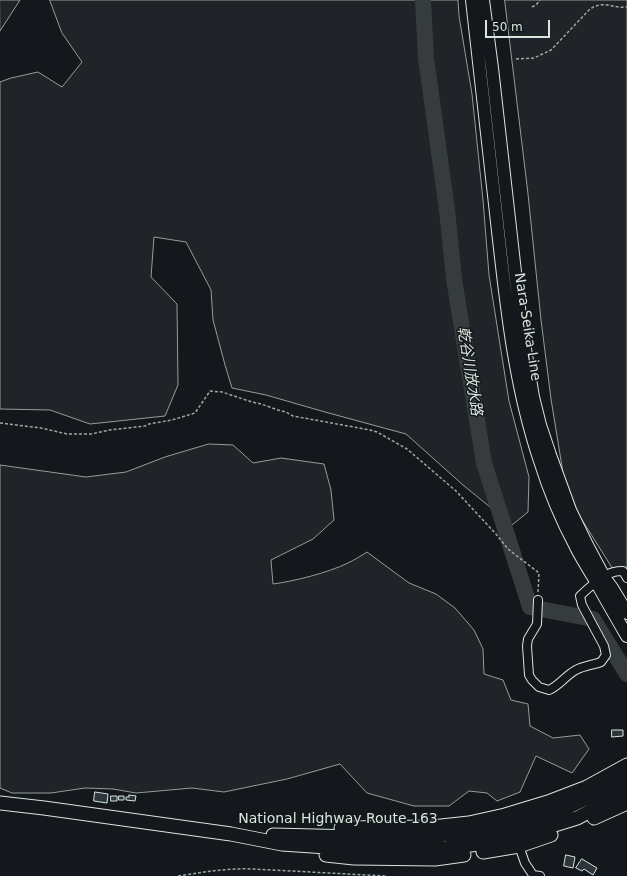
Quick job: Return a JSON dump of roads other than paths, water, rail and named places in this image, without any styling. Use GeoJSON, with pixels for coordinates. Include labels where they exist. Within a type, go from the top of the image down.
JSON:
{"type":"FeatureCollection","features":[{"type":"Feature","properties":{"kind":"highway"},"geometry":{"type":"LineString","coordinates":[[256,834],[327,828],[432,827],[469,823],[506,815],[548,802],[587,787],[627,765]]}},
{"type":"Feature","properties":{"kind":"highway","name":"National Highway Route 163"},"geometry":{"type":"LineString","coordinates":[[231,834],[398,838],[487,831],[531,820],[626,784]]}},
{"type":"Feature","properties":{"kind":"highway","name":"National Highway Route 163"},"geometry":{"type":"LineString","coordinates":[[0,803],[231,834],[282,844],[398,850],[447,848],[486,843],[535,831],[577,818],[626,784]]}},
{"type":"Feature","properties":{"kind":"highway"},"geometry":{"type":"LineString","coordinates":[[282,844],[304,852],[354,858],[435,859],[519,846],[559,832],[627,803]]}},
{"type":"Feature","properties":{"kind":"main road","name":"Nara Seika Line"},"geometry":{"type":"LineString","coordinates":[[472,0],[511,335],[522,399],[553,499],[576,548],[600,580],[612,588],[627,613]]}},
{"type":"Feature","properties":{"kind":"main road","name":"Nara Seika Line"},"geometry":{"type":"LineString","coordinates":[[483,0],[519,310],[533,397],[550,456],[570,510],[587,545],[600,580],[627,636]]}},
{"type":"Feature","properties":{"kind":"street"},"geometry":{"type":"LineString","coordinates":[[538,600],[537,624],[528,639],[527,646],[529,675],[539,687],[549,690],[555,687],[574,670],[601,662],[606,655],[604,646],[582,605],[580,596],[586,590],[613,572],[623,571],[627,578]]}},
{"type":"Feature","properties":{"kind":"street"},"geometry":{"type":"LineString","coordinates":[[519,846],[525,863],[533,875],[540,876]]}},
{"type":"Feature","properties":{"kind":"waterway","name":"乾谷川放水路"},"geometry":{"type":"LineString","coordinates":[[423,0],[426,58],[447,210],[454,279],[484,463],[530,607],[593,619],[627,674]]}}]}
